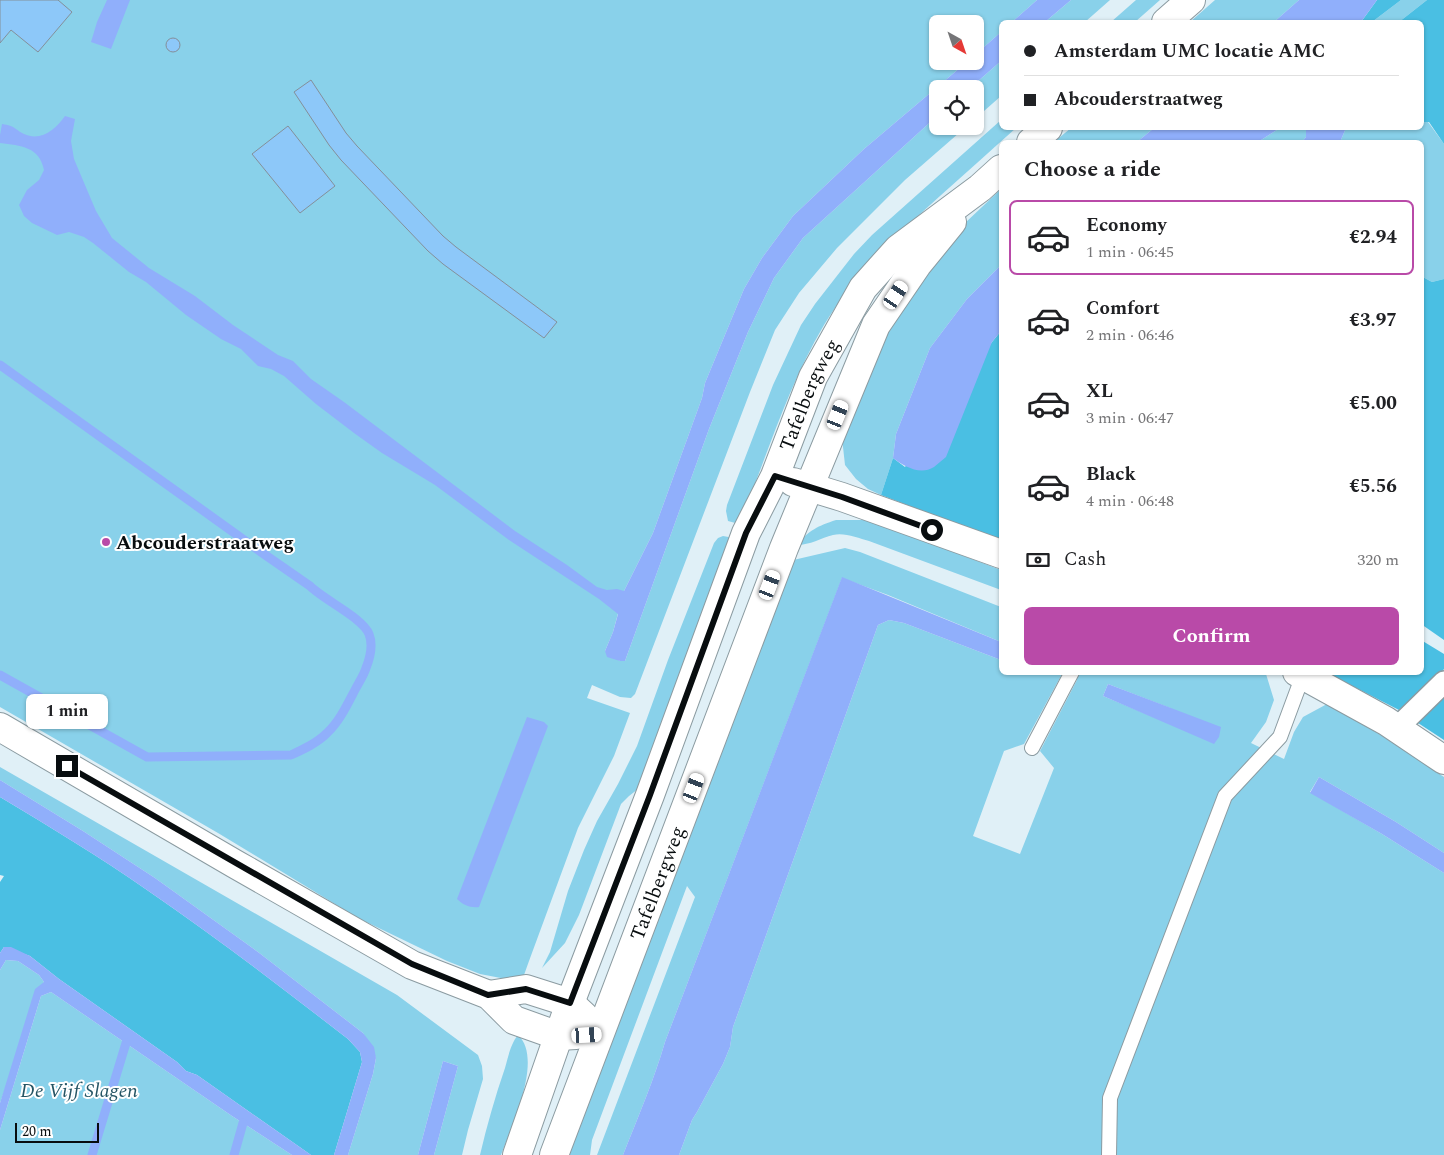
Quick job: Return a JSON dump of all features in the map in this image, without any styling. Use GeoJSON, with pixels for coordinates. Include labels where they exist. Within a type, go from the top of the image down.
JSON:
{"type":"FeatureCollection","features":[{"type":"Feature","properties":{"kind":"street"},"geometry":{"type":"LineString","coordinates":[[1168,20],[1191,0]]}},
{"type":"Feature","properties":{"kind":"street"},"geometry":{"type":"LineString","coordinates":[[1033,140],[1046,130]]}},
{"type":"Feature","properties":{"kind":"street","name":"Tafelbergweg"},"geometry":{"type":"LineString","coordinates":[[517,1155],[570,1003],[746,533],[775,476],[813,377],[863,288],[898,249],[980,188],[999,171]]}},
{"type":"Feature","properties":{"kind":"street","name":"Tafelbergweg"},"geometry":{"type":"LineString","coordinates":[[554,1155],[784,548],[876,325],[917,265],[980,188]]}},
{"type":"Feature","properties":{"kind":"street"},"geometry":{"type":"LineString","coordinates":[[775,476],[842,497],[999,553]]}},
{"type":"Feature","properties":{"kind":"street"},"geometry":{"type":"LineString","coordinates":[[1302,675],[1386,722],[1444,760]]}},
{"type":"Feature","properties":{"kind":"street"},"geometry":{"type":"LineString","coordinates":[[1396,728],[1444,682]]}},
{"type":"Feature","properties":{"kind":"street"},"geometry":{"type":"LineString","coordinates":[[0,727],[243,869],[412,964],[488,995],[514,1020],[559,1036],[601,1034]]}},
{"type":"Feature","properties":{"kind":"street"},"geometry":{"type":"LineString","coordinates":[[488,995],[526,989],[570,1003],[601,1034]]}},
{"type":"Feature","properties":{"kind":"lane"},"geometry":{"type":"LineString","coordinates":[[1032,748],[1070,675]]}},
{"type":"Feature","properties":{"kind":"lane"},"geometry":{"type":"LineString","coordinates":[[1109,1155],[1110,1098],[1225,796],[1280,737],[1300,675]]}},
{"type":"Feature","properties":{"kind":"green space"},"geometry":{"type":"Polygon","coordinates":[[[0,0],[1037,0],[1014,20],[999,20],[999,34],[984,47],[984,15],[929,15],[929,70],[957,70],[946,80],[929,80],[929,94],[864,149],[793,216],[762,258],[744,289],[705,383],[702,398],[653,533],[624,591],[613,632],[605,651],[620,661],[625,661],[709,429],[748,332],[774,278],[803,238],[929,123],[929,135],[957,135],[905,180],[837,248],[799,293],[775,330],[635,694],[631,698],[620,697],[592,685],[587,698],[630,713],[614,756],[578,828],[524,975],[519,979],[506,979],[480,974],[447,961],[358,918],[218,833],[0,707],[0,0]]]}},
{"type":"Feature","properties":{"kind":"green space"},"geometry":{"type":"Polygon","coordinates":[[[1071,0],[1110,0],[1087,20],[1047,20],[1071,0]]]}},
{"type":"Feature","properties":{"kind":"green space"},"geometry":{"type":"Polygon","coordinates":[[[1136,0],[1160,0],[1137,20],[1113,20],[1136,0]]]}},
{"type":"Feature","properties":{"kind":"green space"},"geometry":{"type":"Polygon","coordinates":[[[1215,0],[1299,0],[1276,20],[1192,20],[1215,0]]]}},
{"type":"Feature","properties":{"kind":"green space"},"geometry":{"type":"Polygon","coordinates":[[[1401,0],[1427,0],[1402,20],[1375,20],[1401,0]]]}},
{"type":"Feature","properties":{"kind":"green space"},"geometry":{"type":"Polygon","coordinates":[[[999,63],[999,98],[984,111],[984,80],[979,80],[999,63]]]}},
{"type":"Feature","properties":{"kind":"green space"},"geometry":{"type":"Polygon","coordinates":[[[999,122],[999,130],[1014,130],[1003,140],[999,140],[999,143],[892,241],[849,289],[824,325],[799,373],[739,524],[728,521],[727,505],[773,385],[801,325],[854,254],[872,235],[999,122]]]}},
{"type":"Feature","properties":{"kind":"green space"},"geometry":{"type":"Polygon","coordinates":[[[1424,122],[1428,122],[1444,144],[1444,279],[1432,282],[1424,278],[1424,140],[1341,140],[1345,130],[1424,130],[1424,122]]]}},
{"type":"Feature","properties":{"kind":"green space"},"geometry":{"type":"Polygon","coordinates":[[[1069,130],[1152,130],[1139,140],[1056,140],[1069,130]]]}},
{"type":"Feature","properties":{"kind":"green space"},"geometry":{"type":"Polygon","coordinates":[[[1277,130],[1306,130],[1306,137],[1304,140],[1261,140],[1277,130]]]}},
{"type":"Feature","properties":{"kind":"green space"},"geometry":{"type":"Polygon","coordinates":[[[999,191],[999,267],[967,299],[930,348],[896,434],[893,458],[881,495],[868,489],[856,479],[845,465],[842,438],[889,317],[964,224],[999,191]]]}},
{"type":"Feature","properties":{"kind":"green space"},"geometry":{"type":"Polygon","coordinates":[[[836,520],[864,520],[887,527],[999,569],[999,589],[869,541],[842,534],[797,545],[814,529],[836,520]]]}},
{"type":"Feature","properties":{"kind":"green space"},"geometry":{"type":"Polygon","coordinates":[[[723,536],[734,538],[638,789],[621,804],[579,915],[565,943],[542,968],[550,952],[568,891],[584,850],[597,821],[637,746],[668,660],[714,543],[723,536]]]}},
{"type":"Feature","properties":{"kind":"green space"},"geometry":{"type":"Polygon","coordinates":[[[845,548],[860,552],[999,606],[999,641],[842,578],[623,1155],[597,1155],[695,897],[687,886],[592,1140],[590,1155],[563,1155],[789,561],[845,548]]]}},
{"type":"Feature","properties":{"kind":"green space"},"geometry":{"type":"Polygon","coordinates":[[[889,620],[904,623],[999,659],[999,675],[1061,675],[1024,744],[1004,751],[973,836],[1020,854],[1054,768],[1040,751],[1077,680],[1064,675],[1266,675],[1274,700],[1266,722],[1251,743],[1284,759],[1294,732],[1303,717],[1327,704],[1379,734],[1444,777],[1444,853],[1396,822],[1319,777],[1310,792],[1444,873],[1444,1155],[679,1155],[692,1120],[723,1064],[730,1047],[733,1027],[878,625],[889,620]],[[1108,684],[1103,696],[1163,721],[1170,708],[1108,684]]]}},
{"type":"Feature","properties":{"kind":"green space"},"geometry":{"type":"Polygon","coordinates":[[[0,767],[397,995],[478,1055],[482,1066],[483,1079],[462,1155],[434,1155],[458,1066],[443,1061],[418,1155],[348,1155],[373,1074],[376,1058],[363,1033],[258,952],[155,878],[0,780],[0,767]]]}},
{"type":"Feature","properties":{"kind":"green space","name":"De Vijf Slagen"},"geometry":{"type":"Polygon","coordinates":[[[6,960],[18,961],[39,975],[44,982],[0,1103],[0,970],[6,960]]]}},
{"type":"Feature","properties":{"kind":"green space","name":"De Vijf Slagen"},"geometry":{"type":"Polygon","coordinates":[[[51,992],[292,1155],[0,1155],[0,1130],[41,996],[51,992]]]}},
{"type":"Feature","properties":{"kind":"green space"},"geometry":{"type":"Polygon","coordinates":[[[518,1035],[525,1046],[528,1060],[527,1076],[518,1111],[501,1155],[480,1155],[491,1111],[513,1042],[518,1035]]]}},
{"type":"Feature","properties":{"kind":"shaded area"},"geometry":{"type":"Polygon","coordinates":[[[107,0],[130,0],[111,49],[91,42],[97,22],[107,0]]]}},
{"type":"Feature","properties":{"kind":"shaded area"},"geometry":{"type":"Polygon","coordinates":[[[1037,0],[1071,0],[1047,20],[1014,20],[1037,0]]]}},
{"type":"Feature","properties":{"kind":"shaded area"},"geometry":{"type":"Polygon","coordinates":[[[1299,0],[1377,0],[1362,20],[1276,20],[1299,0]]]}},
{"type":"Feature","properties":{"kind":"shaded area"},"geometry":{"type":"Polygon","coordinates":[[[1377,0],[1401,0],[1375,20],[1362,20],[1377,0]]]}},
{"type":"Feature","properties":{"kind":"shaded area"},"geometry":{"type":"Polygon","coordinates":[[[1427,0],[1444,0],[1444,144],[1429,122],[1424,122],[1424,20],[1402,20],[1427,0]]]}},
{"type":"Feature","properties":{"kind":"shaded area"},"geometry":{"type":"Polygon","coordinates":[[[999,34],[999,63],[979,80],[946,80],[957,70],[984,70],[984,47],[999,34]]]}},
{"type":"Feature","properties":{"kind":"shaded area"},"geometry":{"type":"Polygon","coordinates":[[[929,94],[929,123],[803,238],[774,278],[748,332],[709,429],[625,661],[620,661],[607,657],[605,651],[618,614],[599,599],[509,540],[435,485],[382,453],[316,404],[284,376],[271,369],[258,366],[241,349],[221,339],[186,315],[146,282],[129,272],[84,237],[69,232],[57,235],[32,223],[24,216],[19,205],[27,190],[39,180],[44,170],[42,162],[38,156],[28,149],[0,143],[0,135],[2,124],[24,134],[36,136],[53,130],[65,116],[75,119],[71,141],[74,159],[96,211],[112,238],[149,268],[195,296],[233,325],[278,355],[293,361],[311,379],[515,531],[597,587],[607,590],[617,589],[624,591],[653,533],[702,398],[705,383],[744,289],[762,258],[793,216],[864,149],[929,94]]]}},
{"type":"Feature","properties":{"kind":"shaded area"},"geometry":{"type":"Polygon","coordinates":[[[1152,130],[1277,130],[1261,140],[1139,140],[1152,130]]]}},
{"type":"Feature","properties":{"kind":"shaded area"},"geometry":{"type":"Polygon","coordinates":[[[1306,130],[1345,130],[1341,140],[1304,140],[1306,137],[1306,130]]]}},
{"type":"Feature","properties":{"kind":"shaded area"},"geometry":{"type":"Polygon","coordinates":[[[999,267],[999,333],[992,342],[946,457],[929,470],[912,469],[893,458],[896,434],[930,348],[967,299],[999,267]]]}},
{"type":"Feature","properties":{"kind":"shaded area"},"geometry":{"type":"Polygon","coordinates":[[[1424,278],[1432,282],[1444,279],[1444,640],[1424,626],[1424,278]]]}},
{"type":"Feature","properties":{"kind":"shaded area"},"geometry":{"type":"Polygon","coordinates":[[[999,333],[999,540],[881,495],[893,458],[905,467],[999,333]]]}},
{"type":"Feature","properties":{"kind":"shaded area"},"geometry":{"type":"Polygon","coordinates":[[[842,577],[999,641],[999,659],[904,623],[889,620],[878,625],[733,1027],[730,1047],[723,1064],[692,1120],[679,1155],[623,1155],[651,1084],[665,1042],[842,577]]]}},
{"type":"Feature","properties":{"kind":"shaded area"},"geometry":{"type":"Polygon","coordinates":[[[1424,642],[1444,654],[1444,669],[1399,710],[1331,675],[1424,675],[1424,642]]]}},
{"type":"Feature","properties":{"kind":"shaded area"},"geometry":{"type":"Polygon","coordinates":[[[1108,684],[1221,727],[1219,737],[1214,744],[1103,696],[1108,684]]]}},
{"type":"Feature","properties":{"kind":"shaded area"},"geometry":{"type":"Polygon","coordinates":[[[1444,695],[1444,740],[1415,721],[1444,695]]]}},
{"type":"Feature","properties":{"kind":"shaded area"},"geometry":{"type":"Polygon","coordinates":[[[527,717],[544,722],[548,726],[479,907],[467,906],[457,899],[527,717]]]}},
{"type":"Feature","properties":{"kind":"shaded area"},"geometry":{"type":"Polygon","coordinates":[[[1319,777],[1396,822],[1444,853],[1444,873],[1382,834],[1310,793],[1319,777]]]}},
{"type":"Feature","properties":{"kind":"shaded area"},"geometry":{"type":"Polygon","coordinates":[[[0,780],[155,878],[258,952],[363,1033],[374,1047],[376,1058],[373,1074],[348,1155],[334,1155],[362,1062],[360,1052],[348,1039],[249,963],[173,908],[93,854],[0,797],[0,780]]]}},
{"type":"Feature","properties":{"kind":"shaded area"},"geometry":{"type":"Polygon","coordinates":[[[0,797],[93,854],[173,908],[249,963],[348,1039],[360,1052],[362,1062],[334,1155],[311,1155],[197,1075],[186,1071],[177,1062],[59,979],[30,956],[4,947],[0,953],[0,882],[4,876],[0,875],[0,797]]]}},
{"type":"Feature","properties":{"kind":"shaded area"},"geometry":{"type":"Polygon","coordinates":[[[4,947],[11,947],[30,956],[59,979],[177,1062],[186,1071],[197,1075],[311,1155],[292,1155],[51,992],[41,996],[0,1130],[0,1103],[35,989],[44,982],[39,975],[18,961],[6,960],[0,970],[0,953],[4,947]]]}},
{"type":"Feature","properties":{"kind":"shaded area"},"geometry":{"type":"Polygon","coordinates":[[[443,1061],[458,1066],[434,1155],[418,1155],[443,1061]]]}},
{"type":"Feature","properties":{"kind":"building"},"geometry":{"type":"Polygon","coordinates":[[[0,0],[58,0],[72,12],[38,52],[11,30],[0,43],[0,0]]]}},
{"type":"Feature","properties":{"kind":"building"},"geometry":{"type":"Polygon","coordinates":[[[170,38],[176,38],[180,45],[176,52],[170,52],[166,48],[166,42],[170,38]]]}},
{"type":"Feature","properties":{"kind":"building"},"geometry":{"type":"Polygon","coordinates":[[[311,80],[346,133],[357,146],[443,236],[557,322],[544,338],[428,251],[341,160],[294,92],[311,80]]]}},
{"type":"Feature","properties":{"kind":"building"},"geometry":{"type":"Polygon","coordinates":[[[288,126],[335,186],[300,213],[252,154],[288,126]]]}},
{"type":"Feature","properties":{"kind":"waterway"},"geometry":{"type":"LineString","coordinates":[[0,365],[351,615],[369,634],[371,647],[364,673],[336,723],[319,740],[291,755],[147,757],[0,675]]}},
{"type":"Feature","properties":{"kind":"waterway"},"geometry":{"type":"LineString","coordinates":[[92,1155],[126,1043]]}},
{"type":"Feature","properties":{"kind":"waterway"},"geometry":{"type":"LineString","coordinates":[[234,1155],[243,1123]]}},
{"type":"Feature","properties":{"kind":"place","name":"Abcouderstraatweg"},"geometry":{"type":"Point","coordinates":[106,542]}},
{"type":"Feature","properties":{"kind":"route"},"geometry":{"type":"LineString","coordinates":[[67,766],[412,964],[488,995],[526,989],[570,1003],[650,795],[746,533],[775,476],[842,497],[932,530]]}}]}
